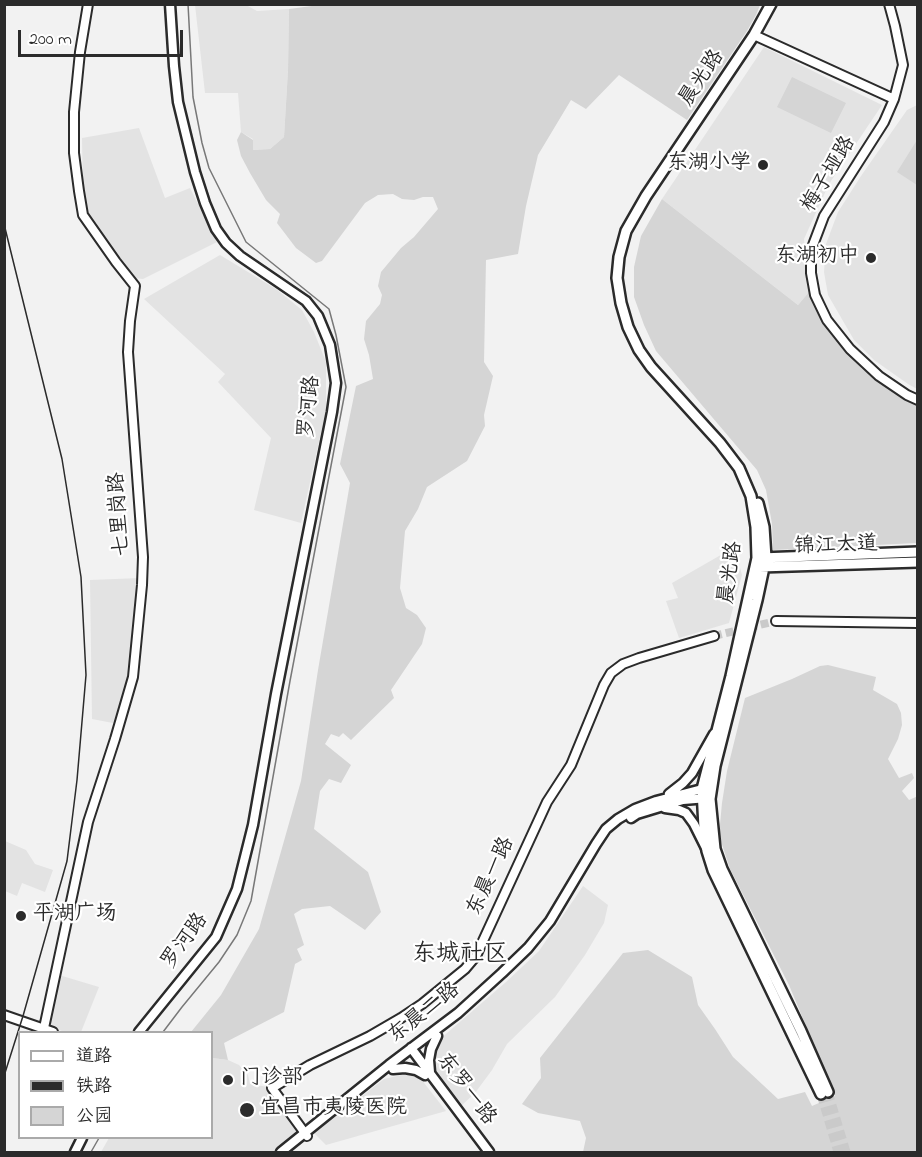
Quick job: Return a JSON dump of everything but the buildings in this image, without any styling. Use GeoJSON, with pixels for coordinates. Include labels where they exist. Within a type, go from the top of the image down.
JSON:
{"type":"FeatureCollection","features":[{"type":"Feature","properties":{"kind":"main road","name":"罗河路"},"geometry":{"type":"LineString","coordinates":[[140,1031],[216,937],[237,889],[253,825],[336,383],[330,345],[318,316],[306,301],[240,256],[226,243],[216,229],[195,172],[178,102],[170,4]]}},
{"type":"Feature","properties":{"kind":"main road","name":"晨光路"},"geometry":{"type":"LineString","coordinates":[[757,36],[771,4]]}},
{"type":"Feature","properties":{"kind":"main road","name":"晨光路"},"geometry":{"type":"LineString","coordinates":[[760,563],[718,725],[706,794],[707,851],[713,870],[824,1093],[801,1031],[722,869],[715,849],[706,794],[715,766],[760,563],[764,527],[755,494],[743,468],[723,440],[642,348],[625,303],[622,279],[630,233],[777,4]]}},
{"type":"Feature","properties":{"kind":"main road","name":"锦江大道"},"geometry":{"type":"LineString","coordinates":[[760,563],[918,552]]}},
{"type":"Feature","properties":{"kind":"main road","name":"锦江大道"},"geometry":{"type":"LineString","coordinates":[[760,563],[918,562]]}},
{"type":"Feature","properties":{"kind":"main road"},"geometry":{"type":"LineString","coordinates":[[656,805],[675,790],[699,764],[718,725]]}},
{"type":"Feature","properties":{"kind":"main road","name":"东晨二路"},"geometry":{"type":"LineString","coordinates":[[289,1152],[306,1134],[458,1013],[528,948],[550,921],[592,850],[606,830],[618,819],[635,809],[706,794]]}},
{"type":"Feature","properties":{"kind":"main road"},"geometry":{"type":"LineString","coordinates":[[656,805],[686,813],[707,851]]}},
{"type":"Feature","properties":{"kind":"main road","name":"东晨二路"},"geometry":{"type":"LineString","coordinates":[[281,1152],[393,1069],[411,1052],[437,1035],[488,994],[530,951],[553,922],[610,834],[621,824],[656,805]]}},
{"type":"Feature","properties":{"kind":"main road","name":"罗河路"},"geometry":{"type":"LineString","coordinates":[[145,1031],[219,939],[242,889],[244,863]]}},
{"type":"Feature","properties":{"kind":"main road"},"geometry":{"type":"LineString","coordinates":[[393,1069],[405,1068],[427,1074],[431,1049],[437,1035]]}},
{"type":"Feature","properties":{"kind":"main road","name":"东罗一路"},"geometry":{"type":"LineString","coordinates":[[411,1052],[483,1152]]}},
{"type":"Feature","properties":{"kind":"main road","name":"东罗一路"},"geometry":{"type":"LineString","coordinates":[[427,1074],[489,1152]]}},
{"type":"Feature","properties":{"kind":"street","name":"七里岗路"},"geometry":{"type":"LineString","coordinates":[[45,1028],[88,822],[116,739],[133,677],[142,585],[143,557],[128,352],[135,286],[83,215],[74,153],[74,112],[88,4]]}},
{"type":"Feature","properties":{"kind":"street","name":"梅子垭路"},"geometry":{"type":"LineString","coordinates":[[889,4],[896,26],[903,65],[894,99],[884,122],[824,216],[813,244],[812,273],[815,295],[827,320],[850,350],[879,376],[918,400]]}},
{"type":"Feature","properties":{"kind":"street"},"geometry":{"type":"LineString","coordinates":[[757,36],[894,99]]}},
{"type":"Feature","properties":{"kind":"street"},"geometry":{"type":"LineString","coordinates":[[776,621],[918,623]]}},
{"type":"Feature","properties":{"kind":"street","name":"东晨一路"},"geometry":{"type":"LineString","coordinates":[[306,1134],[272,1088],[310,1065],[401,1018],[465,969],[476,956],[547,802],[571,765],[611,673],[623,664],[639,658],[714,636]]}},
{"type":"Feature","properties":{"kind":"street"},"geometry":{"type":"LineString","coordinates":[[4,1015],[52,1031]]}},
{"type":"Feature","properties":{"kind":"shaded area"},"geometry":{"type":"Polygon","coordinates":[[[195,5],[246,5],[257,11],[289,9],[284,137],[270,149],[253,150],[253,139],[241,132],[238,93],[205,93],[195,5]]]}},
{"type":"Feature","properties":{"kind":"shaded area","name":"东湖小学"},"geometry":{"type":"Polygon","coordinates":[[[764,47],[882,105],[829,184],[804,239],[809,292],[798,305],[662,199],[764,47]]]}},
{"type":"Feature","properties":{"kind":"shaded area","name":"东湖初中"},"geometry":{"type":"Polygon","coordinates":[[[917,105],[917,389],[874,360],[854,340],[828,295],[824,272],[826,244],[838,212],[907,110],[917,105]]]}},
{"type":"Feature","properties":{"kind":"shaded area"},"geometry":{"type":"Polygon","coordinates":[[[139,128],[165,198],[190,188],[217,242],[143,279],[133,278],[89,217],[83,195],[82,138],[139,128]]]}},
{"type":"Feature","properties":{"kind":"shaded area"},"geometry":{"type":"Polygon","coordinates":[[[220,255],[276,289],[302,310],[326,362],[326,410],[301,523],[254,510],[271,438],[218,382],[225,374],[144,299],[220,255]]]}},
{"type":"Feature","properties":{"kind":"shaded area"},"geometry":{"type":"Polygon","coordinates":[[[726,552],[729,566],[739,564],[742,575],[729,623],[679,638],[666,601],[678,598],[672,583],[726,552]]]}},
{"type":"Feature","properties":{"kind":"shaded area"},"geometry":{"type":"Polygon","coordinates":[[[140,578],[131,671],[113,723],[92,719],[90,580],[140,578]]]}},
{"type":"Feature","properties":{"kind":"shaded area"},"geometry":{"type":"Polygon","coordinates":[[[5,841],[26,850],[35,864],[53,870],[45,892],[22,883],[17,896],[5,891],[5,841]]]}},
{"type":"Feature","properties":{"kind":"shaded area"},"geometry":{"type":"Polygon","coordinates":[[[583,886],[608,905],[604,923],[585,955],[555,997],[507,1044],[475,1093],[461,1106],[433,1069],[439,1040],[539,951],[583,886]]]}},
{"type":"Feature","properties":{"kind":"shaded area"},"geometry":{"type":"Polygon","coordinates":[[[59,975],[99,987],[81,1031],[62,1031],[48,1025],[59,975]]]}},
{"type":"Feature","properties":{"kind":"shaded area","name":"宜昌市夷陵医院"},"geometry":{"type":"Polygon","coordinates":[[[213,1058],[228,1060],[239,1065],[248,1075],[250,1084],[268,1087],[299,1133],[276,1152],[101,1152],[108,1139],[213,1139],[213,1058]]]}},
{"type":"Feature","properties":{"kind":"shaded area"},"geometry":{"type":"Polygon","coordinates":[[[406,1074],[421,1079],[446,1111],[326,1145],[314,1133],[384,1079],[406,1074]]]}},
{"type":"Feature","properties":{"kind":"green space"},"geometry":{"type":"Polygon","coordinates":[[[327,4],[760,5],[747,31],[687,120],[619,75],[586,109],[571,100],[538,155],[518,254],[486,260],[484,362],[493,376],[484,415],[485,426],[467,461],[427,487],[405,531],[400,588],[406,608],[417,615],[426,628],[422,644],[391,690],[394,698],[351,740],[343,733],[339,737],[331,734],[325,744],[351,765],[341,783],[329,779],[320,791],[314,829],[368,872],[381,912],[365,930],[330,906],[302,909],[294,914],[304,945],[297,949],[302,960],[295,964],[284,1012],[224,1043],[228,1060],[213,1058],[213,1031],[192,1031],[221,995],[259,929],[301,781],[350,483],[340,464],[356,386],[373,379],[364,339],[366,321],[380,304],[382,295],[378,286],[381,272],[438,209],[433,197],[414,200],[402,199],[393,194],[378,195],[365,203],[322,261],[316,263],[296,248],[277,223],[280,214],[266,200],[250,173],[241,156],[237,140],[241,132],[253,140],[253,150],[270,149],[284,137],[289,9],[327,4]]]}},
{"type":"Feature","properties":{"kind":"green space"},"geometry":{"type":"Polygon","coordinates":[[[792,77],[846,103],[831,133],[777,107],[792,77]]]}},
{"type":"Feature","properties":{"kind":"green space"},"geometry":{"type":"Polygon","coordinates":[[[917,140],[917,185],[897,172],[917,140]]]}},
{"type":"Feature","properties":{"kind":"green space"},"geometry":{"type":"Polygon","coordinates":[[[662,199],[798,305],[809,292],[835,335],[862,369],[917,405],[917,543],[773,550],[772,524],[766,490],[757,470],[656,351],[634,297],[634,267],[641,236],[662,199]]]}},
{"type":"Feature","properties":{"kind":"green space"},"geometry":{"type":"Polygon","coordinates":[[[828,665],[876,677],[873,690],[897,704],[901,713],[902,725],[888,759],[899,778],[912,773],[914,778],[902,791],[909,800],[918,796],[917,1152],[583,1152],[586,1138],[580,1121],[538,1113],[522,1104],[541,1078],[540,1058],[623,953],[648,950],[692,977],[698,1005],[733,1057],[778,1099],[805,1092],[812,1106],[835,1096],[789,985],[730,869],[719,835],[727,771],[745,698],[820,666],[828,665]]]}},
{"type":"Feature","properties":{"kind":"waterway"},"geometry":{"type":"LineString","coordinates":[[164,1031],[219,962],[237,935],[251,901],[346,387],[329,309],[246,242],[209,168],[193,97],[188,4]]}},
{"type":"Feature","properties":{"kind":"waterway"},"geometry":{"type":"LineString","coordinates":[[91,1152],[98,1139]]}},
{"type":"Feature","properties":{"kind":"tunnel"},"geometry":{"type":"LineString","coordinates":[[714,636],[776,621]]}},
{"type":"Feature","properties":{"kind":"tunnel"},"geometry":{"type":"LineString","coordinates":[[828,1092],[846,1152]]}},
{"type":"Feature","properties":{"kind":"tunnel"},"geometry":{"type":"LineString","coordinates":[[821,1094],[838,1152]]}},
{"type":"Feature","properties":{"kind":"railway"},"geometry":{"type":"LineString","coordinates":[[4,224],[62,459],[81,577],[86,675],[67,861],[18,1031]]}},
{"type":"Feature","properties":{"kind":"railway"},"geometry":{"type":"LineString","coordinates":[[4,1076],[18,1032]]}},
{"type":"Feature","properties":{"kind":"place","name":"东湖小学"},"geometry":{"type":"Point","coordinates":[763,165]}},
{"type":"Feature","properties":{"kind":"place","name":"东湖初中"},"geometry":{"type":"Point","coordinates":[871,258]}},
{"type":"Feature","properties":{"kind":"place","name":"平湖广场"},"geometry":{"type":"Point","coordinates":[21,916]}},
{"type":"Feature","properties":{"kind":"place","name":"门诊部"},"geometry":{"type":"Point","coordinates":[228,1080]}},
{"type":"Feature","properties":{"kind":"place","name":"宜昌市夷陵医院"},"geometry":{"type":"Point","coordinates":[247,1110]}},
{"type":"Feature","properties":{"kind":"district","name":"东城社区"},"geometry":{"type":"Point","coordinates":[460,956]}}]}
